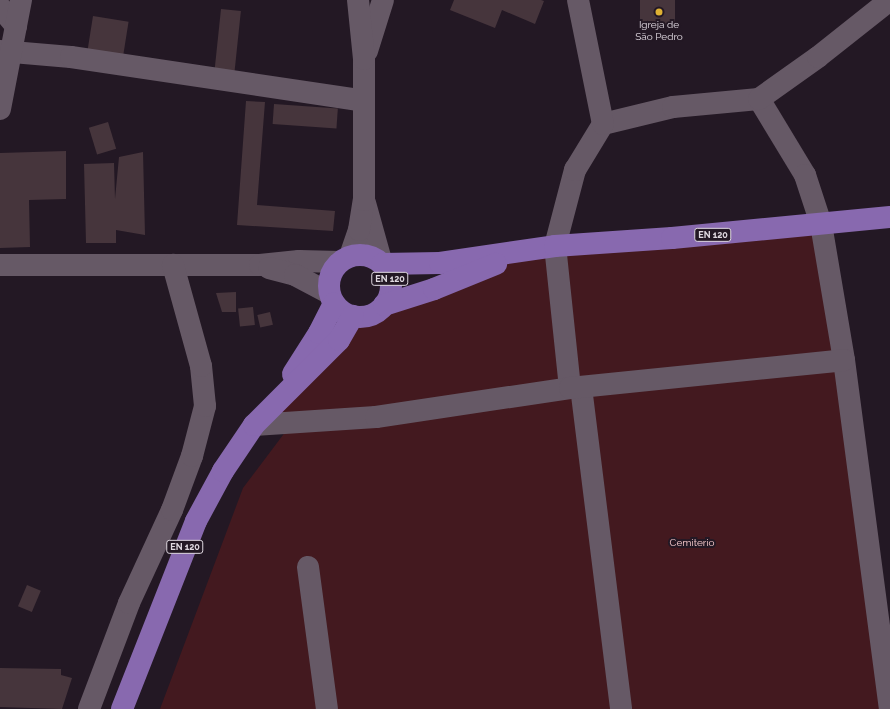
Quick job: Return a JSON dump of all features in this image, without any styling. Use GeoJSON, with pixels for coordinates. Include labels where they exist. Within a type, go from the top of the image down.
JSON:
{"type":"FeatureCollection","features":[{"type":"Feature","properties":{"kind":"main road","name":"EN 120"},"geometry":{"type":"LineString","coordinates":[[277,401],[319,333],[332,298],[330,276],[345,259],[362,255],[382,264],[440,263],[546,248],[672,238],[890,217]]}},
{"type":"Feature","properties":{"kind":"main road","name":"EN 120"},"geometry":{"type":"LineString","coordinates":[[122,709],[196,521],[223,471],[254,425],[339,340],[353,316],[364,316],[375,313],[384,306],[546,248]]}},
{"type":"Feature","properties":{"kind":"main road","name":"EN 120"},"geometry":{"type":"LineString","coordinates":[[382,264],[391,285],[389,296],[384,306]]}},
{"type":"Feature","properties":{"kind":"main road"},"geometry":{"type":"LineString","coordinates":[[332,298],[353,316]]}},
{"type":"Feature","properties":{"kind":"street"},"geometry":{"type":"LineString","coordinates":[[0,109],[5,51],[16,26],[22,0]]}},
{"type":"Feature","properties":{"kind":"street"},"geometry":{"type":"LineString","coordinates":[[0,265],[260,266],[299,261],[345,259],[359,230],[364,200],[364,59],[358,0]]}},
{"type":"Feature","properties":{"kind":"street"},"geometry":{"type":"LineString","coordinates":[[364,59],[383,0]]}},
{"type":"Feature","properties":{"kind":"street"},"geometry":{"type":"LineString","coordinates":[[578,0],[602,124],[575,170],[546,248],[576,388],[621,709]]}},
{"type":"Feature","properties":{"kind":"street"},"geometry":{"type":"LineString","coordinates":[[602,124],[673,107],[759,99],[890,0]]}},
{"type":"Feature","properties":{"kind":"street"},"geometry":{"type":"LineString","coordinates":[[0,6],[16,26]]}},
{"type":"Feature","properties":{"kind":"street"},"geometry":{"type":"LineString","coordinates":[[5,51],[78,58],[364,102]]}},
{"type":"Feature","properties":{"kind":"street"},"geometry":{"type":"LineString","coordinates":[[759,99],[805,175],[821,224],[844,360],[890,709]]}},
{"type":"Feature","properties":{"kind":"street"},"geometry":{"type":"LineString","coordinates":[[364,200],[382,264]]}},
{"type":"Feature","properties":{"kind":"street"},"geometry":{"type":"LineString","coordinates":[[89,709],[129,603],[172,510],[192,456],[206,406],[202,366],[173,265]]}},
{"type":"Feature","properties":{"kind":"street"},"geometry":{"type":"LineString","coordinates":[[260,266],[295,275],[332,298]]}},
{"type":"Feature","properties":{"kind":"street"},"geometry":{"type":"LineString","coordinates":[[254,425],[376,417],[576,388],[844,360]]}},
{"type":"Feature","properties":{"kind":"street"},"geometry":{"type":"LineString","coordinates":[[308,567],[327,709]]}},
{"type":"Feature","properties":{"kind":"green space","name":"Cemiterio"},"geometry":{"type":"Polygon","coordinates":[[[821,224],[883,709],[160,709],[243,488],[292,423],[254,425],[353,316],[364,316],[375,313],[384,305],[536,249],[821,224]]]}},
{"type":"Feature","properties":{"kind":"building"},"geometry":{"type":"Polygon","coordinates":[[[454,0],[544,1],[535,24],[502,10],[495,28],[450,10],[454,0]]]}},
{"type":"Feature","properties":{"kind":"building","name":"Igreja de São Pedro"},"geometry":{"type":"Polygon","coordinates":[[[640,0],[675,0],[675,27],[640,27],[640,0]]]}},
{"type":"Feature","properties":{"kind":"building"},"geometry":{"type":"Polygon","coordinates":[[[221,9],[241,11],[235,72],[215,70],[221,9]]]}},
{"type":"Feature","properties":{"kind":"building"},"geometry":{"type":"Polygon","coordinates":[[[93,16],[129,22],[123,55],[88,50],[93,16]]]}},
{"type":"Feature","properties":{"kind":"building"},"geometry":{"type":"Polygon","coordinates":[[[246,101],[265,102],[257,205],[335,211],[333,231],[237,225],[246,101]]]}},
{"type":"Feature","properties":{"kind":"building"},"geometry":{"type":"Polygon","coordinates":[[[274,104],[338,108],[336,128],[273,124],[274,104]]]}},
{"type":"Feature","properties":{"kind":"building"},"geometry":{"type":"Polygon","coordinates":[[[108,122],[116,149],[97,155],[89,128],[108,122]]]}},
{"type":"Feature","properties":{"kind":"building"},"geometry":{"type":"Polygon","coordinates":[[[66,151],[66,199],[29,200],[30,247],[0,248],[0,153],[66,151]]]}},
{"type":"Feature","properties":{"kind":"building"},"geometry":{"type":"Polygon","coordinates":[[[143,152],[145,235],[116,230],[116,243],[86,243],[84,164],[114,163],[115,199],[119,157],[143,152]]]}},
{"type":"Feature","properties":{"kind":"building"},"geometry":{"type":"Polygon","coordinates":[[[236,292],[236,312],[222,312],[216,293],[236,292]]]}},
{"type":"Feature","properties":{"kind":"building"},"geometry":{"type":"Polygon","coordinates":[[[253,307],[255,325],[240,326],[238,309],[253,307]]]}},
{"type":"Feature","properties":{"kind":"building"},"geometry":{"type":"Polygon","coordinates":[[[270,312],[273,325],[260,328],[257,315],[270,312]]]}},
{"type":"Feature","properties":{"kind":"building"},"geometry":{"type":"Polygon","coordinates":[[[27,585],[41,591],[32,612],[18,606],[27,585]]]}},
{"type":"Feature","properties":{"kind":"building"},"geometry":{"type":"Polygon","coordinates":[[[0,668],[61,669],[61,675],[72,678],[62,709],[0,707],[0,668]]]}},
{"type":"Feature","properties":{"kind":"place","name":"Igreja de São Pedro"},"geometry":{"type":"Point","coordinates":[659,12]}}]}
